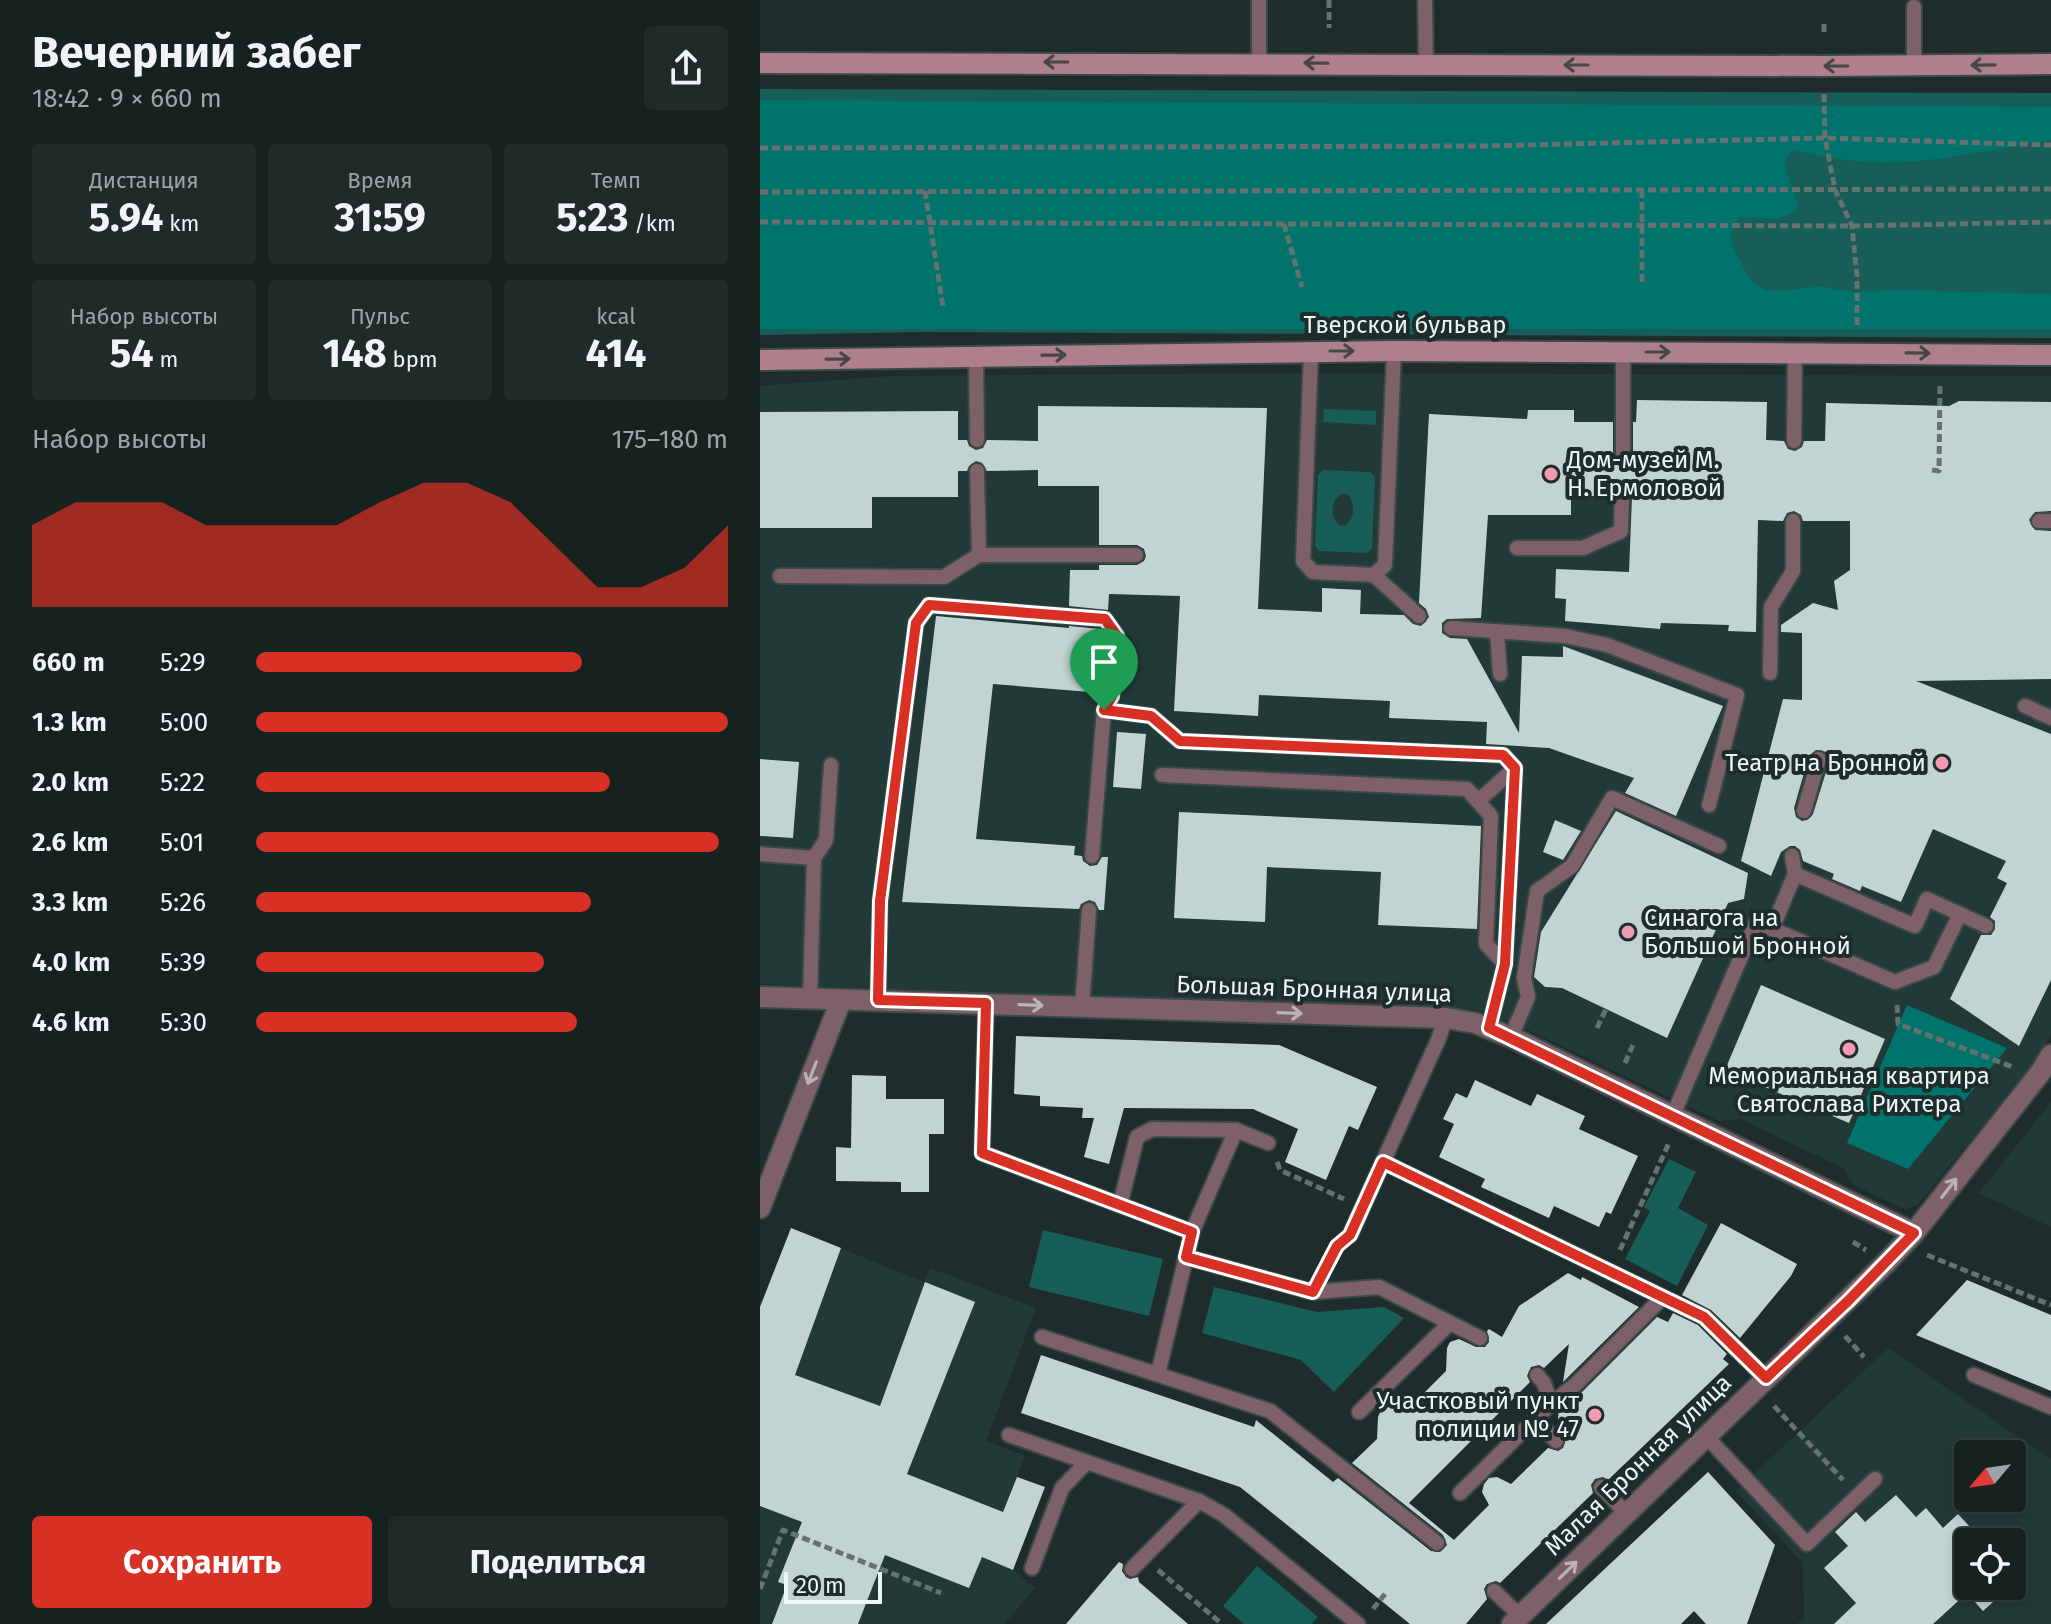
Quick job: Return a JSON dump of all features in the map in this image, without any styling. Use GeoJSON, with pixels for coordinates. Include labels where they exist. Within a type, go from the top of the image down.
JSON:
{"type":"FeatureCollection","features":[{"type":"Feature","properties":{"kind":"main road"},"geometry":{"type":"LineString","coordinates":[[760,63],[2051,64]]}},
{"type":"Feature","properties":{"kind":"main road","name":"Тверской бульвар"},"geometry":{"type":"LineString","coordinates":[[760,360],[1311,351],[2051,355]]}},
{"type":"Feature","properties":{"kind":"street","name":"Большая Бронная улица"},"geometry":{"type":"LineString","coordinates":[[760,997],[1446,1018],[1489,1028],[1511,1037],[1914,1233]]}},
{"type":"Feature","properties":{"kind":"street"},"geometry":{"type":"LineString","coordinates":[[760,1208],[841,1000]]}},
{"type":"Feature","properties":{"kind":"street","name":"Малая Бронная улица"},"geometry":{"type":"LineString","coordinates":[[1517,1621],[1848,1301],[1914,1233],[2051,1055]]}},
{"type":"Feature","properties":{"kind":"lane"},"geometry":{"type":"LineString","coordinates":[[1259,0],[1259,63]]}},
{"type":"Feature","properties":{"kind":"lane"},"geometry":{"type":"LineString","coordinates":[[1425,0],[1426,64]]}},
{"type":"Feature","properties":{"kind":"lane"},"geometry":{"type":"LineString","coordinates":[[1914,7],[1914,66]]}},
{"type":"Feature","properties":{"kind":"lane"},"geometry":{"type":"LineString","coordinates":[[1311,351],[1303,561],[1313,572],[1374,575],[1419,616]]}},
{"type":"Feature","properties":{"kind":"lane"},"geometry":{"type":"LineString","coordinates":[[1374,575],[1385,565],[1394,351]]}},
{"type":"Feature","properties":{"kind":"lane"},"geometry":{"type":"LineString","coordinates":[[1623,351],[1623,457]]}},
{"type":"Feature","properties":{"kind":"lane"},"geometry":{"type":"LineString","coordinates":[[1794,441],[1795,352]]}},
{"type":"Feature","properties":{"kind":"lane"},"geometry":{"type":"LineString","coordinates":[[976,356],[977,440]]}},
{"type":"Feature","properties":{"kind":"lane"},"geometry":{"type":"LineString","coordinates":[[977,471],[979,555]]}},
{"type":"Feature","properties":{"kind":"lane"},"geometry":{"type":"LineString","coordinates":[[1517,548],[1583,548],[1621,531],[1622,497]]}},
{"type":"Feature","properties":{"kind":"lane"},"geometry":{"type":"LineString","coordinates":[[1770,673],[1771,607],[1793,571],[1793,521]]}},
{"type":"Feature","properties":{"kind":"lane"},"geometry":{"type":"LineString","coordinates":[[780,576],[944,577],[979,555],[1136,555]]}},
{"type":"Feature","properties":{"kind":"lane"},"geometry":{"type":"LineString","coordinates":[[878,1000],[880,901],[916,623],[929,605],[1105,619],[1117,636],[1112,696],[1104,710],[1092,856]]}},
{"type":"Feature","properties":{"kind":"lane"},"geometry":{"type":"LineString","coordinates":[[1451,628],[1565,636],[1607,645],[1737,695],[1709,805]]}},
{"type":"Feature","properties":{"kind":"lane"},"geometry":{"type":"LineString","coordinates":[[1497,632],[1500,674]]}},
{"type":"Feature","properties":{"kind":"lane"},"geometry":{"type":"LineString","coordinates":[[2025,706],[2051,718]]}},
{"type":"Feature","properties":{"kind":"lane"},"geometry":{"type":"LineString","coordinates":[[1104,710],[1151,716],[1180,741],[1503,750],[1515,768],[1505,964],[1489,1028]]}},
{"type":"Feature","properties":{"kind":"lane"},"geometry":{"type":"LineString","coordinates":[[1804,811],[1819,759]]}},
{"type":"Feature","properties":{"kind":"lane"},"geometry":{"type":"LineString","coordinates":[[810,998],[814,858],[826,840],[831,765]]}},
{"type":"Feature","properties":{"kind":"lane"},"geometry":{"type":"LineString","coordinates":[[1478,801],[1515,768]]}},
{"type":"Feature","properties":{"kind":"lane"},"geometry":{"type":"LineString","coordinates":[[1162,775],[1467,789],[1491,816],[1486,944],[1505,964]]}},
{"type":"Feature","properties":{"kind":"lane"},"geometry":{"type":"LineString","coordinates":[[1511,1037],[1528,997],[1524,978],[1537,891],[1572,866],[1612,798],[1719,846]]}},
{"type":"Feature","properties":{"kind":"lane"},"geometry":{"type":"LineString","coordinates":[[760,854],[814,858]]}},
{"type":"Feature","properties":{"kind":"lane"},"geometry":{"type":"LineString","coordinates":[[1772,929],[1795,874],[1792,856]]}},
{"type":"Feature","properties":{"kind":"lane"},"geometry":{"type":"LineString","coordinates":[[1795,874],[1915,926],[1927,899],[1986,926]]}},
{"type":"Feature","properties":{"kind":"lane"},"geometry":{"type":"LineString","coordinates":[[1082,1007],[1089,910]]}},
{"type":"Feature","properties":{"kind":"lane"},"geometry":{"type":"LineString","coordinates":[[1673,1115],[1756,922],[1895,982],[1934,967],[1960,914]]}},
{"type":"Feature","properties":{"kind":"lane"},"geometry":{"type":"LineString","coordinates":[[986,1003],[982,1153],[1192,1232]]}},
{"type":"Feature","properties":{"kind":"lane"},"geometry":{"type":"LineString","coordinates":[[1350,1235],[1446,1018]]}},
{"type":"Feature","properties":{"kind":"lane"},"geometry":{"type":"LineString","coordinates":[[1120,1205],[1137,1137],[1152,1129],[1236,1130],[1268,1143]]}},
{"type":"Feature","properties":{"kind":"lane"},"geometry":{"type":"LineString","coordinates":[[1158,1374],[1192,1232],[1236,1130]]}},
{"type":"Feature","properties":{"kind":"lane"},"geometry":{"type":"LineString","coordinates":[[1383,1162],[1704,1317],[1766,1378]]}},
{"type":"Feature","properties":{"kind":"lane"},"geometry":{"type":"LineString","coordinates":[[1186,1257],[1313,1292],[1379,1287],[1480,1338]]}},
{"type":"Feature","properties":{"kind":"lane"},"geometry":{"type":"LineString","coordinates":[[1460,1493],[1663,1297]]}},
{"type":"Feature","properties":{"kind":"lane"},"geometry":{"type":"LineString","coordinates":[[1359,1412],[1450,1323]]}},
{"type":"Feature","properties":{"kind":"lane"},"geometry":{"type":"LineString","coordinates":[[1042,1337],[1270,1411],[1437,1543]]}},
{"type":"Feature","properties":{"kind":"lane"},"geometry":{"type":"LineString","coordinates":[[1537,1375],[1544,1383],[1551,1404]]}},
{"type":"Feature","properties":{"kind":"lane"},"geometry":{"type":"LineString","coordinates":[[1974,1375],[2051,1407]]}},
{"type":"Feature","properties":{"kind":"lane"},"geometry":{"type":"LineString","coordinates":[[1535,1419],[1556,1441]]}},
{"type":"Feature","properties":{"kind":"lane"},"geometry":{"type":"LineString","coordinates":[[1009,1435],[1199,1501],[1224,1515],[1348,1621]]}},
{"type":"Feature","properties":{"kind":"lane"},"geometry":{"type":"LineString","coordinates":[[1706,1436],[1807,1544],[1875,1479]]}},
{"type":"Feature","properties":{"kind":"lane"},"geometry":{"type":"LineString","coordinates":[[1032,1568],[1062,1488],[1087,1462]]}},
{"type":"Feature","properties":{"kind":"lane"},"geometry":{"type":"LineString","coordinates":[[1601,1487],[1626,1513]]}},
{"type":"Feature","properties":{"kind":"lane"},"geometry":{"type":"LineString","coordinates":[[1132,1569],[1199,1501]]}},
{"type":"Feature","properties":{"kind":"lane"},"geometry":{"type":"LineString","coordinates":[[1494,1591],[1517,1621]]}},
{"type":"Feature","properties":{"kind":"path"},"geometry":{"type":"LineString","coordinates":[[1329,0],[1329,28]]}},
{"type":"Feature","properties":{"kind":"path"},"geometry":{"type":"LineString","coordinates":[[1824,24],[1824,34]]}},
{"type":"Feature","properties":{"kind":"path"},"geometry":{"type":"LineString","coordinates":[[1824,94],[1825,138],[1835,190],[1852,226],[1857,276],[1856,337]]}},
{"type":"Feature","properties":{"kind":"path"},"geometry":{"type":"LineString","coordinates":[[760,148],[1481,146],[1825,138],[2051,145]]}},
{"type":"Feature","properties":{"kind":"path"},"geometry":{"type":"LineString","coordinates":[[760,192],[2051,189]]}},
{"type":"Feature","properties":{"kind":"path"},"geometry":{"type":"LineString","coordinates":[[925,191],[943,307]]}},
{"type":"Feature","properties":{"kind":"path"},"geometry":{"type":"LineString","coordinates":[[1642,191],[1642,282]]}},
{"type":"Feature","properties":{"kind":"path"},"geometry":{"type":"LineString","coordinates":[[760,222],[1852,226],[2051,222]]}},
{"type":"Feature","properties":{"kind":"path"},"geometry":{"type":"LineString","coordinates":[[1284,224],[1302,287]]}},
{"type":"Feature","properties":{"kind":"path"},"geometry":{"type":"LineString","coordinates":[[1932,470],[1939,471],[1940,383]]}},
{"type":"Feature","properties":{"kind":"path"},"geometry":{"type":"LineString","coordinates":[[1895,982],[1898,1024],[2014,1067]]}},
{"type":"Feature","properties":{"kind":"path"},"geometry":{"type":"LineString","coordinates":[[1597,1028],[1606,1009]]}},
{"type":"Feature","properties":{"kind":"path"},"geometry":{"type":"LineString","coordinates":[[1625,1063],[1633,1045]]}},
{"type":"Feature","properties":{"kind":"path"},"geometry":{"type":"LineString","coordinates":[[1610,1271],[1671,1139]]}},
{"type":"Feature","properties":{"kind":"path"},"geometry":{"type":"LineString","coordinates":[[1268,1143],[1280,1170],[1363,1207]]}},
{"type":"Feature","properties":{"kind":"path"},"geometry":{"type":"LineString","coordinates":[[1313,1292],[1337,1246],[1350,1235]]}},
{"type":"Feature","properties":{"kind":"path"},"geometry":{"type":"LineString","coordinates":[[1923,1253],[2051,1305]]}},
{"type":"Feature","properties":{"kind":"path"},"geometry":{"type":"LineString","coordinates":[[1841,1333],[1864,1357]]}},
{"type":"Feature","properties":{"kind":"path"},"geometry":{"type":"LineString","coordinates":[[1769,1401],[1858,1495]]}},
{"type":"Feature","properties":{"kind":"path"},"geometry":{"type":"LineString","coordinates":[[760,1589],[783,1530],[941,1593]]}},
{"type":"Feature","properties":{"kind":"path"},"geometry":{"type":"LineString","coordinates":[[1142,1557],[1222,1624]]}},
{"type":"Feature","properties":{"kind":"shaded area"},"geometry":{"type":"Polygon","coordinates":[[[760,89],[2051,93],[2051,338],[923,332],[760,335],[760,89]]]}},
{"type":"Feature","properties":{"kind":"shaded area"},"geometry":{"type":"Polygon","coordinates":[[[760,100],[2051,107],[2051,140],[1962,156],[1871,162],[1791,150],[1784,164],[1799,208],[1779,219],[1740,217],[1732,229],[1731,243],[1749,278],[1765,290],[1785,291],[1820,286],[1855,292],[1905,290],[2051,294],[2051,329],[760,329],[760,100]]]}},
{"type":"Feature","properties":{"kind":"shaded area"},"geometry":{"type":"Polygon","coordinates":[[[1311,373],[2051,376],[2051,1034],[2030,1069],[1918,1204],[1906,1209],[1897,1206],[1854,1185],[1843,1168],[1740,1119],[1719,1121],[1513,1023],[1473,1009],[760,984],[760,386],[892,376],[1311,373]]]}},
{"type":"Feature","properties":{"kind":"shaded area"},"geometry":{"type":"Polygon","coordinates":[[[1324,409],[1376,411],[1376,425],[1323,422],[1324,409]]]}},
{"type":"Feature","properties":{"kind":"shaded area"},"geometry":{"type":"Polygon","coordinates":[[[1323,470],[1370,472],[1375,477],[1372,548],[1367,553],[1319,551],[1315,546],[1318,475],[1323,470]],[[1347,494],[1337,497],[1332,509],[1336,522],[1345,526],[1353,510],[1347,494]]]}},
{"type":"Feature","properties":{"kind":"shaded area"},"geometry":{"type":"Polygon","coordinates":[[[1907,1005],[2007,1048],[1908,1169],[1847,1143],[1907,1005]]]}},
{"type":"Feature","properties":{"kind":"shaded area"},"geometry":{"type":"Polygon","coordinates":[[[2051,1102],[2051,1227],[1979,1193],[2051,1102]]]}},
{"type":"Feature","properties":{"kind":"shaded area"},"geometry":{"type":"Polygon","coordinates":[[[1669,1159],[1696,1172],[1678,1208],[1708,1225],[1677,1286],[1625,1259],[1650,1211],[1644,1207],[1669,1159]]]}},
{"type":"Feature","properties":{"kind":"shaded area"},"geometry":{"type":"Polygon","coordinates":[[[791,1228],[924,1282],[930,1268],[1036,1308],[986,1441],[1025,1456],[984,1558],[1013,1570],[1035,1588],[1004,1624],[760,1624],[760,1307],[791,1228]]]}},
{"type":"Feature","properties":{"kind":"shaded area"},"geometry":{"type":"Polygon","coordinates":[[[1043,1230],[1163,1259],[1149,1316],[1029,1287],[1043,1230]]]}},
{"type":"Feature","properties":{"kind":"shaded area"},"geometry":{"type":"Polygon","coordinates":[[[1214,1287],[1317,1312],[1384,1307],[1404,1318],[1334,1392],[1301,1360],[1202,1333],[1214,1287]]]}},
{"type":"Feature","properties":{"kind":"shaded area"},"geometry":{"type":"Polygon","coordinates":[[[1888,1348],[2023,1440],[1954,1440],[1954,1512],[2026,1512],[2026,1442],[2051,1459],[2051,1624],[1797,1624],[1804,1618],[1803,1563],[1736,1491],[1888,1348]]]}},
{"type":"Feature","properties":{"kind":"shaded area"},"geometry":{"type":"Polygon","coordinates":[[[1257,1566],[1318,1617],[1312,1624],[1244,1624],[1223,1606],[1257,1566]]]}},
{"type":"Feature","properties":{"kind":"building"},"geometry":{"type":"Polygon","coordinates":[[[1637,400],[1767,402],[1766,440],[1784,441],[1788,449],[1795,451],[1802,447],[1804,441],[1825,441],[1826,403],[1949,406],[1959,401],[2051,402],[2051,511],[2035,512],[2029,520],[2035,530],[2051,531],[2051,679],[1916,681],[2051,734],[2051,980],[2019,1046],[1950,999],[1981,935],[1991,935],[1995,929],[1995,921],[1990,917],[2007,883],[1997,878],[2006,861],[1933,829],[1901,902],[1862,886],[1860,891],[1832,879],[1834,874],[1803,861],[1800,850],[1795,846],[1781,852],[1771,876],[1741,861],[1783,699],[1802,700],[1802,633],[1781,632],[1781,625],[1813,603],[1838,610],[1834,581],[1850,570],[1850,521],[1803,521],[1801,515],[1794,511],[1787,513],[1783,521],[1758,520],[1756,632],[1728,631],[1729,625],[1661,623],[1660,629],[1565,621],[1566,599],[1555,598],[1556,569],[1629,572],[1632,497],[1627,488],[1617,489],[1612,496],[1571,496],[1571,515],[1488,515],[1481,618],[1447,619],[1442,623],[1442,633],[1450,638],[1467,639],[1519,733],[1522,656],[1563,657],[1563,646],[1723,706],[1676,816],[1625,793],[1634,778],[1549,748],[1486,744],[1487,722],[1389,718],[1390,701],[1259,695],[1258,716],[1174,711],[1180,596],[1109,594],[1108,610],[1069,606],[1070,570],[1099,570],[1099,565],[1137,565],[1146,556],[1144,549],[1137,545],[1099,545],[1099,486],[1038,486],[1038,470],[987,471],[982,463],[976,461],[967,471],[958,471],[958,497],[872,497],[872,528],[760,528],[760,412],[958,411],[958,440],[967,440],[969,446],[976,450],[983,448],[987,440],[1038,441],[1038,406],[1267,408],[1258,609],[1322,612],[1322,588],[1361,590],[1360,614],[1404,615],[1413,624],[1421,626],[1429,617],[1419,603],[1429,414],[1527,419],[1528,410],[1574,410],[1574,422],[1613,422],[1613,458],[1617,465],[1624,467],[1633,458],[1633,422],[1636,422],[1637,400]],[[1816,750],[1809,756],[1794,808],[1796,817],[1802,821],[1813,814],[1829,762],[1826,752],[1816,750]]]}},
{"type":"Feature","properties":{"kind":"building"},"geometry":{"type":"Polygon","coordinates":[[[936,616],[1100,629],[1106,638],[1102,693],[993,684],[976,839],[1075,846],[1074,855],[1082,856],[1090,866],[1097,865],[1102,857],[1108,857],[1104,910],[1099,910],[1095,902],[1089,900],[1079,909],[902,902],[936,616]]]}},
{"type":"Feature","properties":{"kind":"building"},"geometry":{"type":"Polygon","coordinates":[[[1117,732],[1146,734],[1141,789],[1113,787],[1117,732]]]}},
{"type":"Feature","properties":{"kind":"building"},"geometry":{"type":"Polygon","coordinates":[[[760,759],[799,762],[793,838],[760,836],[760,759]]]}},
{"type":"Feature","properties":{"kind":"building","name":"Синагога на Большой Бронной"},"geometry":{"type":"Polygon","coordinates":[[[1616,811],[1748,873],[1744,899],[1728,903],[1667,1038],[1562,988],[1545,987],[1534,977],[1541,932],[1616,811]]]}},
{"type":"Feature","properties":{"kind":"building"},"geometry":{"type":"Polygon","coordinates":[[[1179,812],[1481,826],[1477,929],[1378,925],[1381,872],[1267,867],[1265,922],[1174,918],[1179,812]]]}},
{"type":"Feature","properties":{"kind":"building"},"geometry":{"type":"Polygon","coordinates":[[[1555,820],[1581,831],[1563,860],[1543,852],[1555,820]]]}},
{"type":"Feature","properties":{"kind":"building"},"geometry":{"type":"Polygon","coordinates":[[[1761,985],[1885,1039],[1849,1123],[1725,1070],[1761,985]]]}},
{"type":"Feature","properties":{"kind":"building"},"geometry":{"type":"Polygon","coordinates":[[[1016,1036],[1279,1045],[1377,1087],[1358,1130],[1349,1126],[1326,1180],[1285,1162],[1298,1129],[1253,1109],[1124,1108],[1109,1164],[1084,1157],[1094,1118],[1082,1118],[1083,1108],[1040,1106],[1040,1096],[1014,1094],[1016,1036]]]}},
{"type":"Feature","properties":{"kind":"building"},"geometry":{"type":"Polygon","coordinates":[[[852,1075],[886,1076],[886,1099],[944,1099],[944,1134],[929,1134],[929,1192],[901,1192],[901,1182],[836,1181],[836,1147],[851,1148],[852,1075]]]}},
{"type":"Feature","properties":{"kind":"building"},"geometry":{"type":"Polygon","coordinates":[[[1475,1080],[1531,1106],[1537,1094],[1585,1116],[1579,1129],[1638,1156],[1611,1214],[1606,1212],[1599,1227],[1554,1206],[1549,1218],[1481,1187],[1485,1179],[1439,1157],[1454,1124],[1443,1119],[1456,1093],[1467,1098],[1475,1080]]]}},
{"type":"Feature","properties":{"kind":"building"},"geometry":{"type":"Polygon","coordinates":[[[1721,1223],[1797,1264],[1791,1276],[1740,1338],[1711,1310],[1682,1295],[1721,1223]]]}},
{"type":"Feature","properties":{"kind":"building"},"geometry":{"type":"Polygon","coordinates":[[[791,1228],[841,1248],[795,1375],[880,1406],[925,1282],[975,1302],[907,1474],[1003,1512],[1017,1477],[1045,1487],[1013,1570],[982,1557],[969,1588],[885,1555],[858,1624],[772,1624],[787,1585],[778,1582],[802,1522],[760,1506],[760,1307],[791,1228]]]}},
{"type":"Feature","properties":{"kind":"building"},"geometry":{"type":"Polygon","coordinates":[[[1568,1273],[1581,1280],[1582,1277],[1639,1307],[1563,1382],[1569,1344],[1544,1368],[1539,1365],[1531,1367],[1527,1376],[1530,1382],[1409,1503],[1454,1540],[1489,1505],[1482,1492],[1489,1478],[1497,1477],[1511,1484],[1548,1448],[1558,1451],[1563,1448],[1566,1439],[1558,1418],[1559,1410],[1582,1392],[1657,1317],[1668,1322],[1673,1313],[1698,1325],[1727,1354],[1723,1359],[1729,1364],[1608,1480],[1603,1477],[1595,1479],[1591,1485],[1593,1493],[1500,1583],[1487,1584],[1484,1589],[1487,1599],[1466,1624],[1410,1624],[1240,1487],[1021,1413],[1041,1355],[1254,1427],[1256,1420],[1333,1482],[1338,1478],[1431,1551],[1440,1552],[1447,1545],[1443,1535],[1352,1463],[1377,1439],[1381,1410],[1410,1407],[1446,1371],[1450,1342],[1459,1339],[1476,1347],[1485,1347],[1489,1342],[1489,1329],[1502,1337],[1519,1306],[1568,1273]]]}},
{"type":"Feature","properties":{"kind":"building"},"geometry":{"type":"Polygon","coordinates":[[[1967,1280],[2051,1315],[2051,1391],[1916,1335],[1967,1280]]]}},
{"type":"Feature","properties":{"kind":"building"},"geometry":{"type":"Polygon","coordinates":[[[1708,1472],[1775,1545],[1747,1624],[1706,1624],[1694,1611],[1681,1624],[1546,1624],[1708,1472]]]}},
{"type":"Feature","properties":{"kind":"building"},"geometry":{"type":"Polygon","coordinates":[[[1896,1495],[1916,1517],[1926,1508],[1943,1528],[1958,1514],[1971,1528],[1954,1528],[1954,1600],[1959,1600],[1933,1624],[1834,1624],[1856,1603],[1824,1568],[1848,1546],[1835,1532],[1856,1512],[1865,1522],[1896,1495]]]}},
{"type":"Feature","properties":{"kind":"building"},"geometry":{"type":"Polygon","coordinates":[[[1119,1562],[1123,1564],[1122,1571],[1126,1577],[1138,1577],[1139,1582],[1188,1624],[1066,1624],[1119,1562]]]}},
{"type":"Feature","properties":{"kind":"building"},"geometry":{"type":"Polygon","coordinates":[[[1973,1600],[1995,1600],[1983,1611],[1973,1600]]]}},
{"type":"Feature","properties":{"kind":"place","name":"Дом-музей М. Н. Ермоловой"},"geometry":{"type":"Point","coordinates":[1551,474]}},
{"type":"Feature","properties":{"kind":"place","name":"Театр на Бронной"},"geometry":{"type":"Point","coordinates":[1942,763]}},
{"type":"Feature","properties":{"kind":"place","name":"Синагога на Большой Бронной"},"geometry":{"type":"Point","coordinates":[1628,932]}},
{"type":"Feature","properties":{"kind":"place","name":"Мемориальная квартира Святослава Рихтера"},"geometry":{"type":"Point","coordinates":[1849,1049]}},
{"type":"Feature","properties":{"kind":"place","name":"Участковый пункт полиции № 47"},"geometry":{"type":"Point","coordinates":[1595,1415]}},
{"type":"Feature","properties":{"kind":"route"},"geometry":{"type":"LineString","coordinates":[[929,605],[1105,619],[1117,636],[1112,696],[1104,710],[1151,716],[1180,741],[1503,755],[1515,768],[1505,964],[1489,1028],[1914,1233],[1766,1378],[1704,1317],[1383,1162],[1350,1235],[1337,1246],[1313,1292],[1186,1257],[1192,1232],[982,1153],[986,1003],[878,1000],[880,901],[916,623],[929,605]]}}]}
